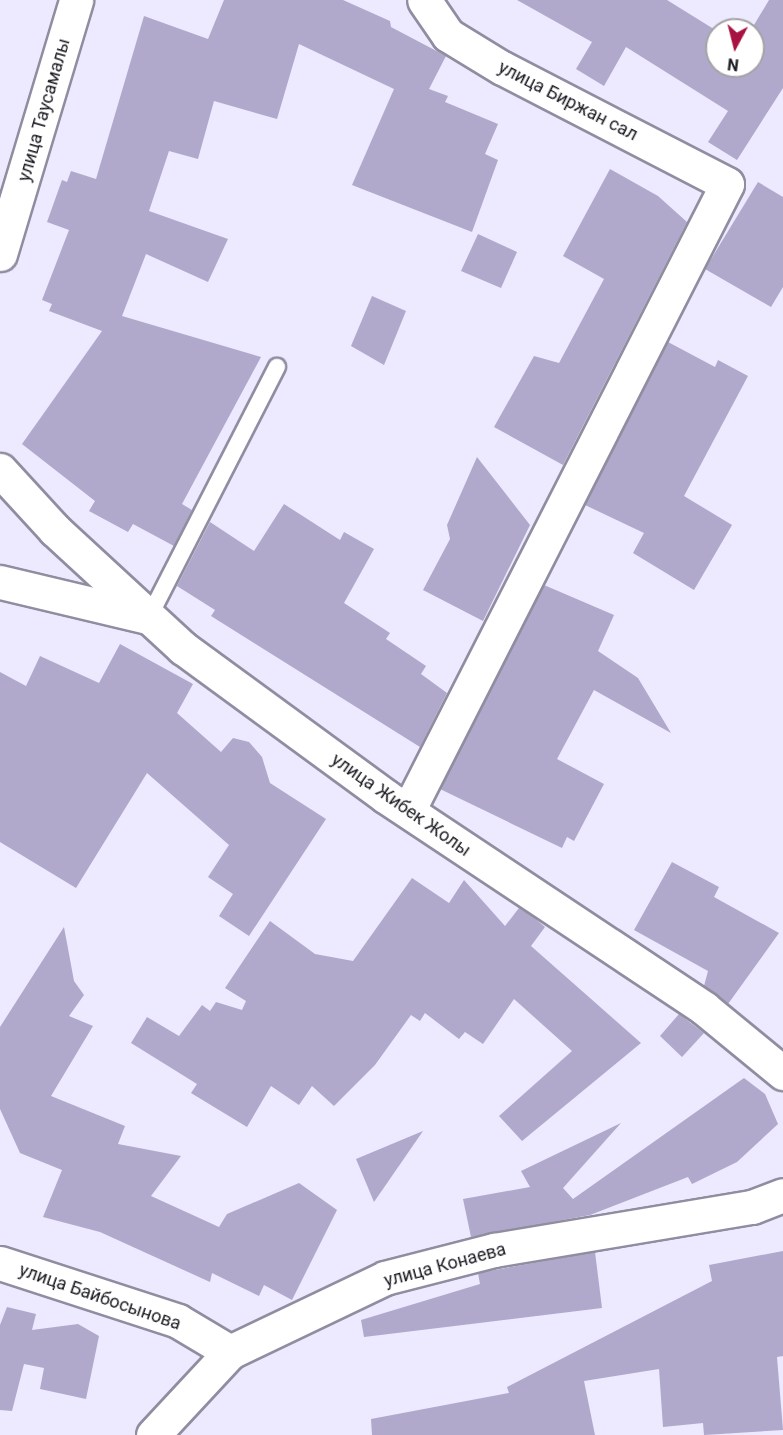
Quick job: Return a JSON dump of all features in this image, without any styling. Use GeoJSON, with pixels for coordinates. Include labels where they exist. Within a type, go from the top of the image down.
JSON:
{"type":"FeatureCollection","features":[{"type":"Feature","properties":{"kind":"street","name":"улица Таусамалы"},"geometry":{"type":"LineString","coordinates":[[0,254],[76,0]]}},
{"type":"Feature","properties":{"kind":"street","name":"улица Биржан сал"},"geometry":{"type":"LineString","coordinates":[[409,809],[727,184],[502,68],[448,35],[424,0]]}},
{"type":"Feature","properties":{"kind":"street"},"geometry":{"type":"LineString","coordinates":[[0,470],[149,617]]}},
{"type":"Feature","properties":{"kind":"street","name":"улица Жибек Жолы"},"geometry":{"type":"LineString","coordinates":[[0,582],[149,617],[183,648],[409,809],[705,1009],[783,1073]]}},
{"type":"Feature","properties":{"kind":"street","name":"улица Конаева"},"geometry":{"type":"LineString","coordinates":[[153,1435],[230,1352],[385,1278],[494,1250],[741,1209],[783,1195]]}},
{"type":"Feature","properties":{"kind":"street","name":"улица Байбосынова"},"geometry":{"type":"LineString","coordinates":[[0,1263],[178,1322],[230,1352]]}},
{"type":"Feature","properties":{"kind":"lane"},"geometry":{"type":"LineString","coordinates":[[149,617],[277,367]]}},
{"type":"Feature","properties":{"kind":"building"},"geometry":{"type":"Polygon","coordinates":[[[224,0],[343,0],[390,21],[391,27],[446,56],[429,89],[448,96],[445,102],[498,124],[485,154],[498,160],[472,232],[352,185],[394,89],[299,44],[277,119],[214,101],[198,159],[169,151],[149,211],[228,239],[208,282],[146,254],[122,316],[261,357],[182,504],[192,510],[174,546],[133,524],[128,532],[89,511],[95,501],[22,444],[102,331],[49,311],[52,304],[42,300],[69,230],[47,222],[62,180],[67,182],[71,171],[96,179],[144,16],[208,39],[224,0]]]}},
{"type":"Feature","properties":{"kind":"building"},"geometry":{"type":"Polygon","coordinates":[[[517,0],[667,0],[705,24],[705,78],[765,78],[765,18],[758,18],[769,0],[783,0],[783,88],[737,160],[708,142],[728,111],[626,47],[604,86],[576,69],[592,42],[517,0]]]}},
{"type":"Feature","properties":{"kind":"building"},"geometry":{"type":"Polygon","coordinates":[[[610,169],[658,196],[687,222],[563,465],[494,427],[534,356],[559,363],[604,279],[563,256],[610,169]]]}},
{"type":"Feature","properties":{"kind":"building"},"geometry":{"type":"Polygon","coordinates":[[[758,182],[783,197],[783,287],[771,307],[705,269],[758,182]]]}},
{"type":"Feature","properties":{"kind":"building"},"geometry":{"type":"Polygon","coordinates":[[[478,234],[517,252],[501,288],[461,271],[478,234]]]}},
{"type":"Feature","properties":{"kind":"building"},"geometry":{"type":"Polygon","coordinates":[[[372,296],[406,311],[384,365],[351,346],[372,296]]]}},
{"type":"Feature","properties":{"kind":"building"},"geometry":{"type":"Polygon","coordinates":[[[668,342],[715,367],[718,360],[748,376],[684,496],[732,525],[694,590],[633,553],[644,533],[585,505],[668,342]]]}},
{"type":"Feature","properties":{"kind":"building"},"geometry":{"type":"Polygon","coordinates":[[[477,457],[530,525],[483,621],[423,590],[450,539],[447,525],[477,457]]]}},
{"type":"Feature","properties":{"kind":"building"},"geometry":{"type":"Polygon","coordinates":[[[284,504],[340,540],[344,532],[374,549],[344,603],[390,633],[386,639],[426,666],[421,674],[447,693],[420,747],[211,616],[215,610],[177,586],[210,522],[254,551],[284,504]]]}},
{"type":"Feature","properties":{"kind":"building"},"geometry":{"type":"Polygon","coordinates":[[[544,585],[614,615],[598,651],[638,678],[671,733],[594,690],[557,759],[604,784],[574,841],[567,837],[562,848],[440,789],[544,585]]]}},
{"type":"Feature","properties":{"kind":"building"},"geometry":{"type":"Polygon","coordinates":[[[120,644],[193,684],[177,713],[221,752],[233,738],[249,742],[262,757],[270,783],[326,819],[249,936],[219,916],[233,894],[208,877],[229,845],[147,773],[76,888],[0,842],[0,672],[26,686],[40,656],[99,683],[120,644]]]}},
{"type":"Feature","properties":{"kind":"building"},"geometry":{"type":"Polygon","coordinates":[[[672,862],[719,887],[714,897],[779,933],[728,1004],[704,986],[708,971],[634,930],[672,862]]]}},
{"type":"Feature","properties":{"kind":"building"},"geometry":{"type":"Polygon","coordinates":[[[412,878],[449,903],[464,880],[505,926],[519,908],[532,916],[545,927],[531,946],[641,1043],[522,1141],[499,1116],[572,1051],[514,999],[483,1044],[465,1032],[459,1039],[425,1013],[420,1021],[411,1015],[375,1065],[334,1106],[312,1086],[299,1105],[271,1086],[247,1127],[191,1093],[197,1084],[131,1043],[147,1017],[179,1036],[202,1005],[210,1011],[216,1002],[242,1010],[246,1001],[225,988],[270,921],[315,954],[353,961],[412,878]]]}},
{"type":"Feature","properties":{"kind":"building"},"geometry":{"type":"Polygon","coordinates":[[[64,927],[74,981],[84,995],[69,1016],[93,1026],[51,1096],[125,1126],[118,1144],[181,1156],[151,1196],[219,1227],[227,1214],[299,1183],[337,1210],[292,1300],[264,1285],[259,1296],[212,1273],[210,1282],[100,1232],[43,1217],[62,1170],[20,1153],[0,1109],[0,1027],[64,927]]]}},
{"type":"Feature","properties":{"kind":"building"},"geometry":{"type":"Polygon","coordinates":[[[679,1014],[704,1033],[682,1057],[660,1036],[679,1014]]]}},
{"type":"Feature","properties":{"kind":"building"},"geometry":{"type":"Polygon","coordinates":[[[744,1078],[765,1094],[778,1124],[737,1162],[692,1184],[688,1177],[590,1215],[471,1237],[463,1199],[530,1187],[521,1171],[621,1123],[563,1188],[573,1199],[744,1078]]]}},
{"type":"Feature","properties":{"kind":"building"},"geometry":{"type":"Polygon","coordinates":[[[423,1131],[374,1202],[356,1159],[423,1131]]]}},
{"type":"Feature","properties":{"kind":"building"},"geometry":{"type":"Polygon","coordinates":[[[783,1251],[783,1356],[777,1357],[783,1430],[704,1435],[703,1423],[663,1427],[659,1369],[584,1381],[595,1435],[372,1435],[371,1419],[509,1393],[507,1387],[712,1281],[709,1265],[783,1251]]]}},
{"type":"Feature","properties":{"kind":"building"},"geometry":{"type":"Polygon","coordinates":[[[595,1252],[602,1308],[364,1337],[361,1320],[480,1284],[478,1273],[595,1252]]]}},
{"type":"Feature","properties":{"kind":"building"},"geometry":{"type":"Polygon","coordinates":[[[7,1307],[36,1314],[32,1330],[78,1324],[99,1336],[86,1399],[40,1389],[44,1368],[24,1364],[12,1411],[0,1410],[0,1325],[7,1307]]]}}]}
